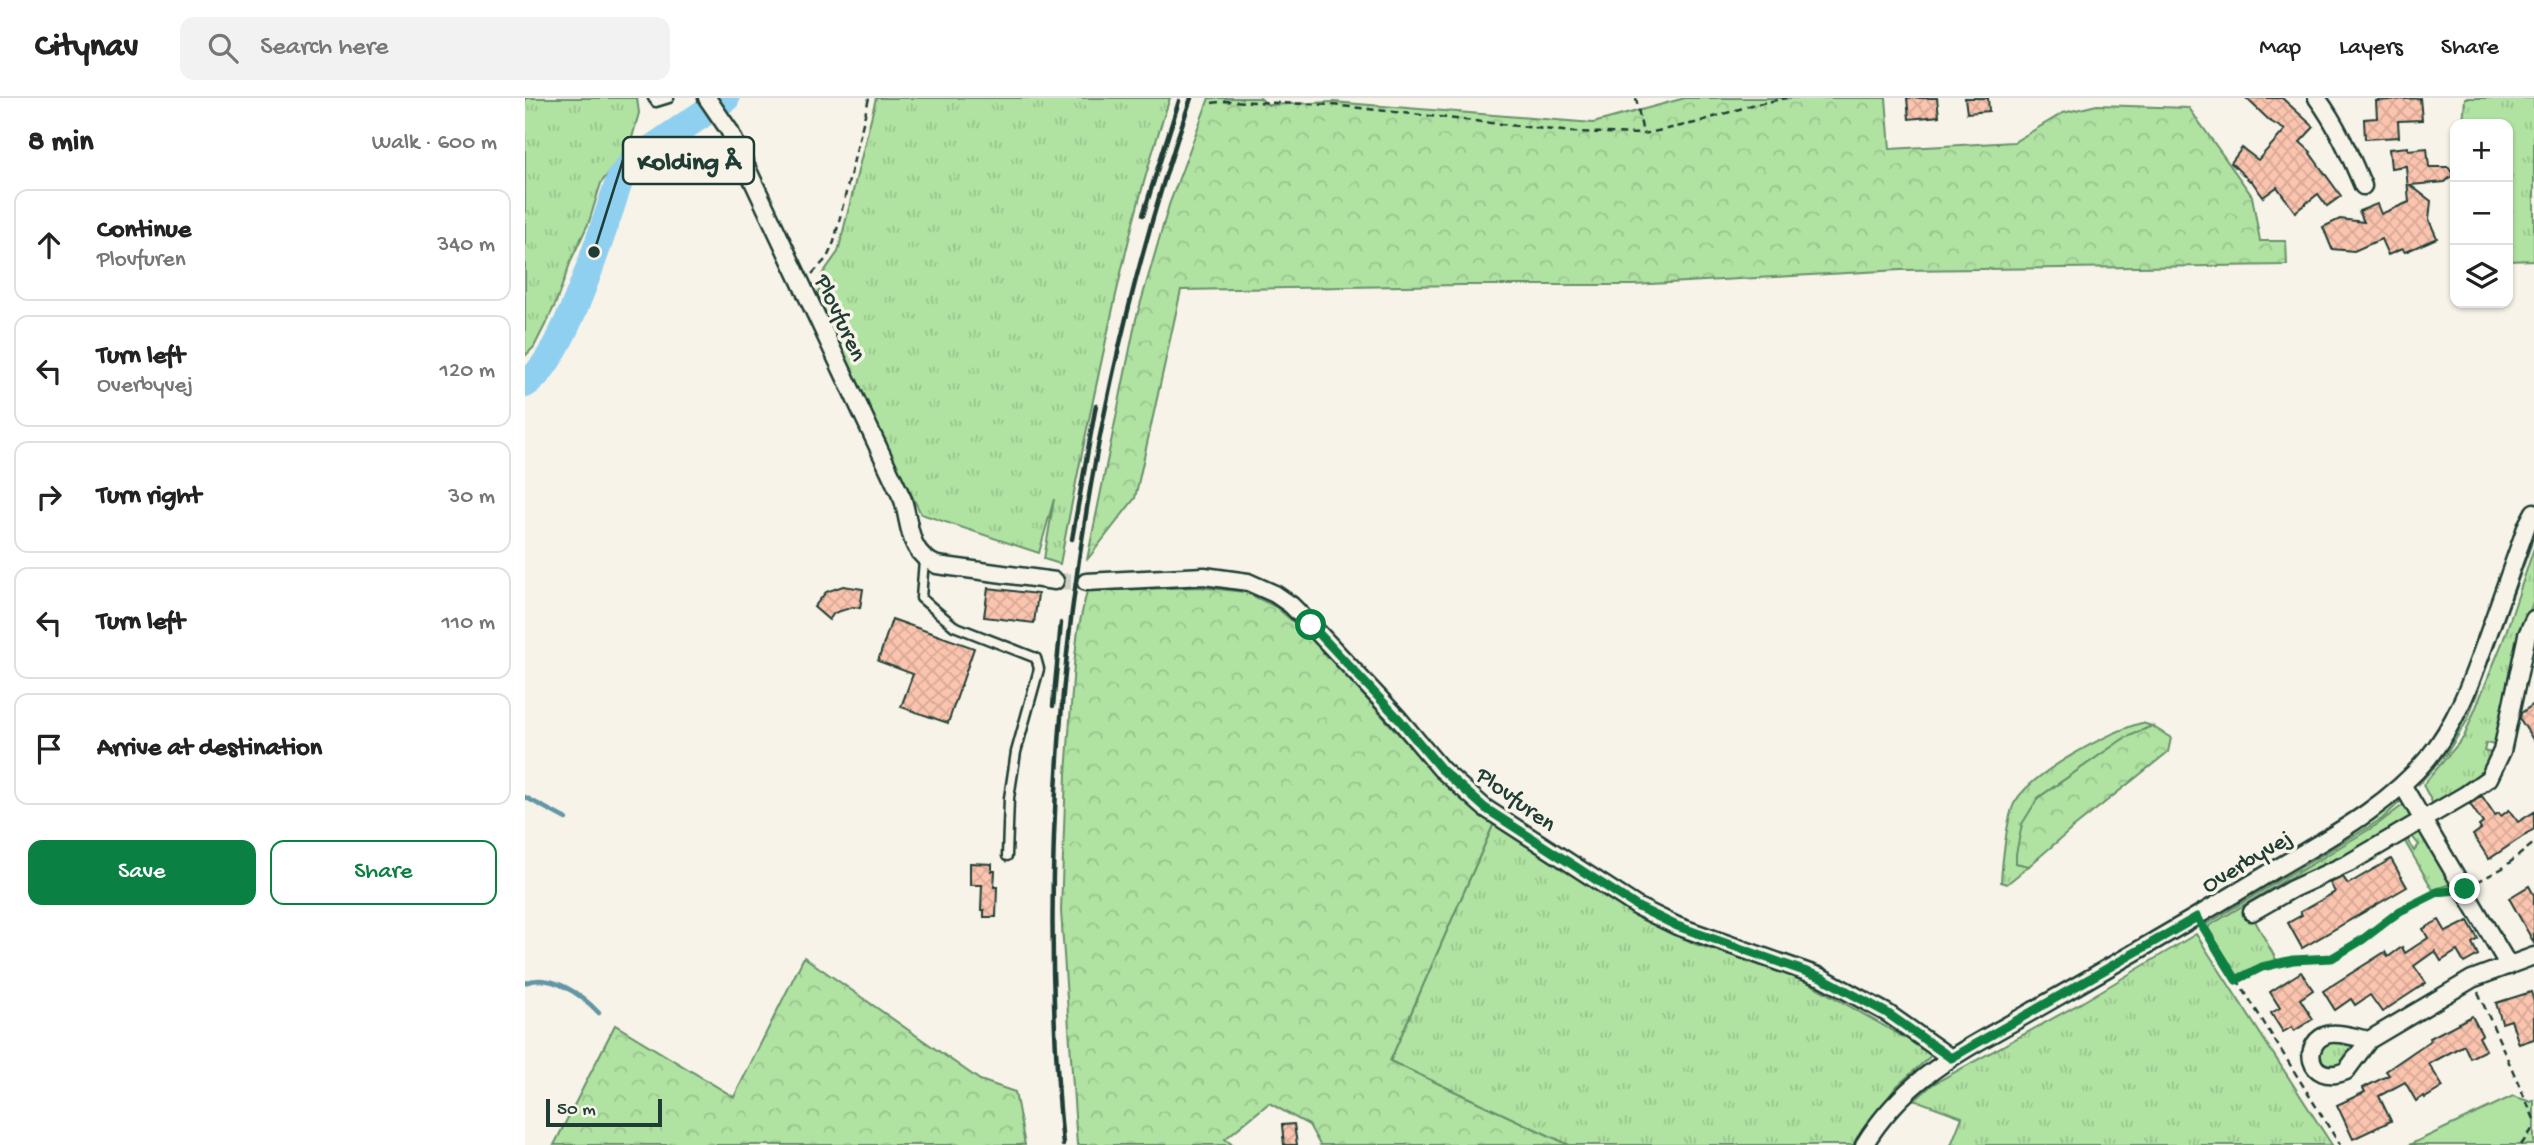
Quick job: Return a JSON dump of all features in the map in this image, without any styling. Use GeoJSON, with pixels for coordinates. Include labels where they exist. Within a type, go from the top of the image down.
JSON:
{"type":"FeatureCollection","features":[{"type":"Feature","properties":{"kind":"street","name":"Plovfuren"},"geometry":{"type":"LineString","coordinates":[[707,98],[723,121],[903,500],[915,550],[924,560]]}},
{"type":"Feature","properties":{"kind":"street"},"geometry":{"type":"LineString","coordinates":[[2317,98],[2330,115],[2363,186]]}},
{"type":"Feature","properties":{"kind":"street","name":"Overbyvej"},"geometry":{"type":"LineString","coordinates":[[1864,1145],[1895,1101],[1951,1058],[2197,917],[2372,811],[2403,786],[2448,730],[2464,700],[2534,512]]}},
{"type":"Feature","properties":{"kind":"street"},"geometry":{"type":"LineString","coordinates":[[924,560],[937,565],[1055,580]]}},
{"type":"Feature","properties":{"kind":"street","name":"Plovfuren"},"geometry":{"type":"LineString","coordinates":[[1086,582],[1204,576],[1248,582],[1275,594],[1311,625],[1398,718],[1441,769],[1485,808],[1638,907],[1677,926],[1821,977],[1887,1013],[1951,1058]]}},
{"type":"Feature","properties":{"kind":"street"},"geometry":{"type":"LineString","coordinates":[[2252,912],[2292,889],[2349,863],[2489,778],[2502,751],[2527,635],[2534,619]]}},
{"type":"Feature","properties":{"kind":"street"},"geometry":{"type":"LineString","coordinates":[[2403,786],[2509,966]]}},
{"type":"Feature","properties":{"kind":"street"},"geometry":{"type":"LineString","coordinates":[[2369,1040],[2472,979],[2534,956]]}},
{"type":"Feature","properties":{"kind":"lane"},"geometry":{"type":"LineString","coordinates":[[653,98],[656,102],[669,98]]}},
{"type":"Feature","properties":{"kind":"lane","name":"Plovfuren"},"geometry":{"type":"LineString","coordinates":[[924,560],[921,598],[954,626],[1036,658],[1039,669],[1016,752],[1009,798],[1007,856]]}},
{"type":"Feature","properties":{"kind":"path"},"geometry":{"type":"LineString","coordinates":[[801,283],[817,270],[834,242],[869,98]]}},
{"type":"Feature","properties":{"kind":"path"},"geometry":{"type":"LineString","coordinates":[[1636,98],[1643,134]]}},
{"type":"Feature","properties":{"kind":"path"},"geometry":{"type":"LineString","coordinates":[[1212,103],[1227,100],[1333,105],[1571,132],[1643,134],[1787,98]]}},
{"type":"Feature","properties":{"kind":"path"},"geometry":{"type":"LineString","coordinates":[[2236,980],[2262,967],[2293,960],[2332,958],[2362,940],[2400,911],[2438,892],[2465,889],[2503,868],[2534,843]]}},
{"type":"Feature","properties":{"kind":"path"},"geometry":{"type":"LineString","coordinates":[[2197,917],[2340,1145]]}},
{"type":"Feature","properties":{"kind":"path"},"geometry":{"type":"LineString","coordinates":[[2472,979],[2534,1119]]}},
{"type":"Feature","properties":{"kind":"path"},"geometry":{"type":"LineString","coordinates":[[2521,1145],[2534,1126]]}},
{"type":"Feature","properties":{"kind":"green space"},"geometry":{"type":"Polygon","coordinates":[[[525,98],[637,98],[639,113],[630,145],[601,183],[589,222],[555,305],[534,347],[525,356],[525,98]]]}},
{"type":"Feature","properties":{"kind":"green space"},"geometry":{"type":"Polygon","coordinates":[[[876,98],[1170,98],[1126,251],[1060,564],[1044,559],[1054,499],[1039,553],[921,514],[831,334],[818,294],[821,276],[838,252],[876,98]]]}},
{"type":"Feature","properties":{"kind":"green space"},"geometry":{"type":"Polygon","coordinates":[[[1209,98],[1260,98],[1268,105],[1333,102],[1593,123],[1685,98],[1886,98],[1890,149],[2014,142],[2063,113],[2097,105],[2189,108],[2252,196],[2260,241],[2286,241],[2287,265],[1901,270],[1633,285],[1181,290],[1135,498],[1087,560],[1136,319],[1169,205],[1209,98]]]}},
{"type":"Feature","properties":{"kind":"green space"},"geometry":{"type":"Polygon","coordinates":[[[2465,98],[2534,98],[2534,260],[2513,261],[2513,119],[2463,119],[2465,98]]]}},
{"type":"Feature","properties":{"kind":"green space"},"geometry":{"type":"Polygon","coordinates":[[[2531,530],[2534,532],[2531,545],[2467,721],[2447,753],[2418,785],[2420,777],[2448,743],[2466,710],[2531,530]]]}},
{"type":"Feature","properties":{"kind":"green space"},"geometry":{"type":"Polygon","coordinates":[[[2534,548],[2534,599],[2502,705],[2498,746],[2486,743],[2484,751],[2497,751],[2486,773],[2434,806],[2423,785],[2464,737],[2503,641],[2534,548]]]}},
{"type":"Feature","properties":{"kind":"green space"},"geometry":{"type":"Polygon","coordinates":[[[1199,587],[1245,592],[1276,607],[1312,638],[1420,758],[1494,823],[1390,1061],[1569,1145],[1320,1145],[1309,1125],[1269,1103],[1225,1139],[1233,1145],[1077,1145],[1061,911],[1066,774],[1078,630],[1087,591],[1199,587]]]}},
{"type":"Feature","properties":{"kind":"green space"},"geometry":{"type":"Polygon","coordinates":[[[2142,723],[2152,726],[2123,739],[2038,798],[2016,863],[2029,866],[2007,884],[2001,882],[2005,840],[2012,808],[2024,791],[2054,766],[2092,744],[2142,723]]]}},
{"type":"Feature","properties":{"kind":"green space"},"geometry":{"type":"Polygon","coordinates":[[[2152,726],[2171,738],[2168,752],[2029,866],[2016,863],[2022,824],[2038,798],[2123,739],[2152,726]]]}},
{"type":"Feature","properties":{"kind":"green space"},"geometry":{"type":"Polygon","coordinates":[[[2398,799],[2402,800],[2382,819],[2207,924],[2201,921],[2398,799]]]}},
{"type":"Feature","properties":{"kind":"green space"},"geometry":{"type":"Polygon","coordinates":[[[2407,802],[2416,814],[2412,820],[2249,910],[2278,963],[2259,967],[2238,977],[2208,929],[2209,926],[2378,824],[2407,802]]]}},
{"type":"Feature","properties":{"kind":"green space"},"geometry":{"type":"Polygon","coordinates":[[[1494,823],[1609,897],[1695,944],[1795,975],[1933,1054],[1896,1087],[1853,1145],[1569,1145],[1390,1061],[1494,823]]]}},
{"type":"Feature","properties":{"kind":"green space"},"geometry":{"type":"Polygon","coordinates":[[[2425,831],[2454,883],[2433,890],[2404,840],[2408,837],[2410,839],[2408,841],[2414,851],[2419,845],[2411,835],[2425,831]]]}},
{"type":"Feature","properties":{"kind":"green space"},"geometry":{"type":"Polygon","coordinates":[[[2196,934],[2332,1145],[1951,1145],[1962,1117],[1915,1100],[1933,1084],[2081,1003],[2196,934]]]}},
{"type":"Feature","properties":{"kind":"green space"},"geometry":{"type":"Polygon","coordinates":[[[804,957],[980,1080],[1015,1092],[1025,1145],[554,1145],[615,1025],[734,1097],[804,957]]]}},
{"type":"Feature","properties":{"kind":"green space"},"geometry":{"type":"Polygon","coordinates":[[[2329,1040],[2358,1043],[2344,1067],[2327,1071],[2317,1059],[2320,1046],[2329,1040]]]}},
{"type":"Feature","properties":{"kind":"green space"},"geometry":{"type":"Polygon","coordinates":[[[2513,1096],[2531,1102],[2534,1100],[2534,1145],[2409,1145],[2513,1096]]]}},
{"type":"Feature","properties":{"kind":"building"},"geometry":{"type":"Polygon","coordinates":[[[1907,98],[1937,98],[1939,116],[1909,119],[1907,98]]]}},
{"type":"Feature","properties":{"kind":"building"},"geometry":{"type":"Polygon","coordinates":[[[1965,98],[1988,98],[1989,111],[1967,113],[1965,98]]]}},
{"type":"Feature","properties":{"kind":"building"},"geometry":{"type":"Polygon","coordinates":[[[2246,98],[2282,98],[2314,127],[2300,142],[2311,152],[2341,196],[2327,206],[2318,194],[2295,212],[2277,187],[2263,197],[2251,180],[2231,163],[2242,148],[2258,160],[2285,130],[2270,121],[2246,98]]]}},
{"type":"Feature","properties":{"kind":"building"},"geometry":{"type":"Polygon","coordinates":[[[2420,98],[2422,120],[2398,121],[2399,137],[2365,139],[2364,119],[2377,118],[2376,101],[2420,98]]]}},
{"type":"Feature","properties":{"kind":"building"},"geometry":{"type":"Polygon","coordinates":[[[2427,148],[2429,167],[2448,167],[2450,170],[2450,178],[2445,182],[2410,185],[2431,201],[2429,220],[2437,238],[2405,252],[2402,249],[2388,255],[2381,239],[2354,251],[2332,249],[2323,227],[2340,219],[2364,222],[2359,211],[2377,204],[2381,214],[2409,202],[2406,166],[2391,168],[2389,149],[2427,148]]]}},
{"type":"Feature","properties":{"kind":"building"},"geometry":{"type":"Polygon","coordinates":[[[843,586],[863,589],[860,608],[853,607],[834,613],[829,620],[814,607],[826,592],[843,586]]]}},
{"type":"Feature","properties":{"kind":"building"},"geometry":{"type":"Polygon","coordinates":[[[988,588],[1038,594],[1034,623],[984,617],[988,588]]]}},
{"type":"Feature","properties":{"kind":"building"},"geometry":{"type":"Polygon","coordinates":[[[892,619],[974,648],[948,723],[901,707],[913,674],[878,661],[892,619]]]}},
{"type":"Feature","properties":{"kind":"building"},"geometry":{"type":"Polygon","coordinates":[[[2534,704],[2534,741],[2520,719],[2521,713],[2534,704]]]}},
{"type":"Feature","properties":{"kind":"building"},"geometry":{"type":"Polygon","coordinates":[[[2482,796],[2495,815],[2499,813],[2501,816],[2509,810],[2518,822],[2534,812],[2534,829],[2489,859],[2473,835],[2481,829],[2479,826],[2483,823],[2470,804],[2482,796]]]}},
{"type":"Feature","properties":{"kind":"building"},"geometry":{"type":"Polygon","coordinates":[[[2391,859],[2407,887],[2302,948],[2288,923],[2302,915],[2300,912],[2335,892],[2330,883],[2343,877],[2348,884],[2391,859]]]}},
{"type":"Feature","properties":{"kind":"building"},"geometry":{"type":"Polygon","coordinates":[[[970,863],[992,864],[992,871],[995,871],[994,887],[997,887],[996,917],[984,917],[984,910],[981,910],[982,885],[970,885],[970,863]]]}},
{"type":"Feature","properties":{"kind":"building"},"geometry":{"type":"Polygon","coordinates":[[[2529,886],[2534,895],[2534,943],[2509,898],[2529,886]]]}},
{"type":"Feature","properties":{"kind":"building"},"geometry":{"type":"Polygon","coordinates":[[[2439,920],[2446,932],[2468,921],[2478,939],[2472,943],[2478,955],[2464,963],[2457,951],[2441,961],[2435,951],[2414,966],[2426,983],[2382,1012],[2370,995],[2355,1005],[2351,999],[2335,1010],[2323,991],[2385,952],[2388,957],[2402,947],[2405,953],[2428,938],[2423,929],[2439,920]]]}},
{"type":"Feature","properties":{"kind":"building"},"geometry":{"type":"Polygon","coordinates":[[[2301,972],[2313,990],[2300,999],[2313,1019],[2294,1031],[2292,1027],[2283,1032],[2271,1013],[2280,1008],[2270,992],[2301,972]]]}},
{"type":"Feature","properties":{"kind":"building"},"geometry":{"type":"Polygon","coordinates":[[[2531,992],[2534,1001],[2534,1039],[2519,1044],[2511,1020],[2502,1023],[2496,1003],[2531,992]]]}},
{"type":"Feature","properties":{"kind":"building"},"geometry":{"type":"Polygon","coordinates":[[[2472,1016],[2486,1050],[2470,1058],[2464,1045],[2429,1064],[2443,1087],[2425,1098],[2424,1096],[2416,1101],[2405,1082],[2379,1096],[2391,1121],[2353,1139],[2337,1105],[2365,1092],[2363,1088],[2389,1075],[2386,1071],[2431,1040],[2430,1038],[2472,1016]]]}},
{"type":"Feature","properties":{"kind":"building"},"geometry":{"type":"Polygon","coordinates":[[[1294,1124],[1297,1145],[1284,1145],[1282,1125],[1294,1124]]]}},
{"type":"Feature","properties":{"kind":"waterway"},"geometry":{"type":"LineString","coordinates":[[525,384],[540,371],[568,322],[620,179],[635,160],[726,98]]}},
{"type":"Feature","properties":{"kind":"waterway"},"geometry":{"type":"LineString","coordinates":[[525,797],[566,819]]}},
{"type":"Feature","properties":{"kind":"waterway"},"geometry":{"type":"LineString","coordinates":[[525,983],[535,980],[565,987],[599,1013]]}},
{"type":"Feature","properties":{"kind":"tunnel"},"geometry":{"type":"LineString","coordinates":[[1055,581],[1086,582]]}},
{"type":"Feature","properties":{"kind":"railway"},"geometry":{"type":"LineString","coordinates":[[1063,1145],[1054,1013],[1053,880],[1059,747],[1071,615],[1091,483],[1118,353],[1151,224],[1191,98]]}},
{"type":"Feature","properties":{"kind":"railway"},"geometry":{"type":"LineString","coordinates":[[1143,215],[1179,101]]}},
{"type":"Feature","properties":{"kind":"railway"},"geometry":{"type":"LineString","coordinates":[[1072,539],[1096,405]]}},
{"type":"Feature","properties":{"kind":"railway"},"geometry":{"type":"LineString","coordinates":[[1053,706],[1061,623]]}},
{"type":"Feature","properties":{"kind":"place","name":"Kolding Å"},"geometry":{"type":"Point","coordinates":[594,252]}},
{"type":"Feature","properties":{"kind":"route"},"geometry":{"type":"LineString","coordinates":[[1311,625],[1398,718],[1441,769],[1485,808],[1638,907],[1677,926],[1821,977],[1887,1013],[1951,1058],[2197,917],[2236,980],[2262,967],[2293,960],[2332,958],[2362,940],[2400,911],[2438,892],[2465,889]]}}]}
